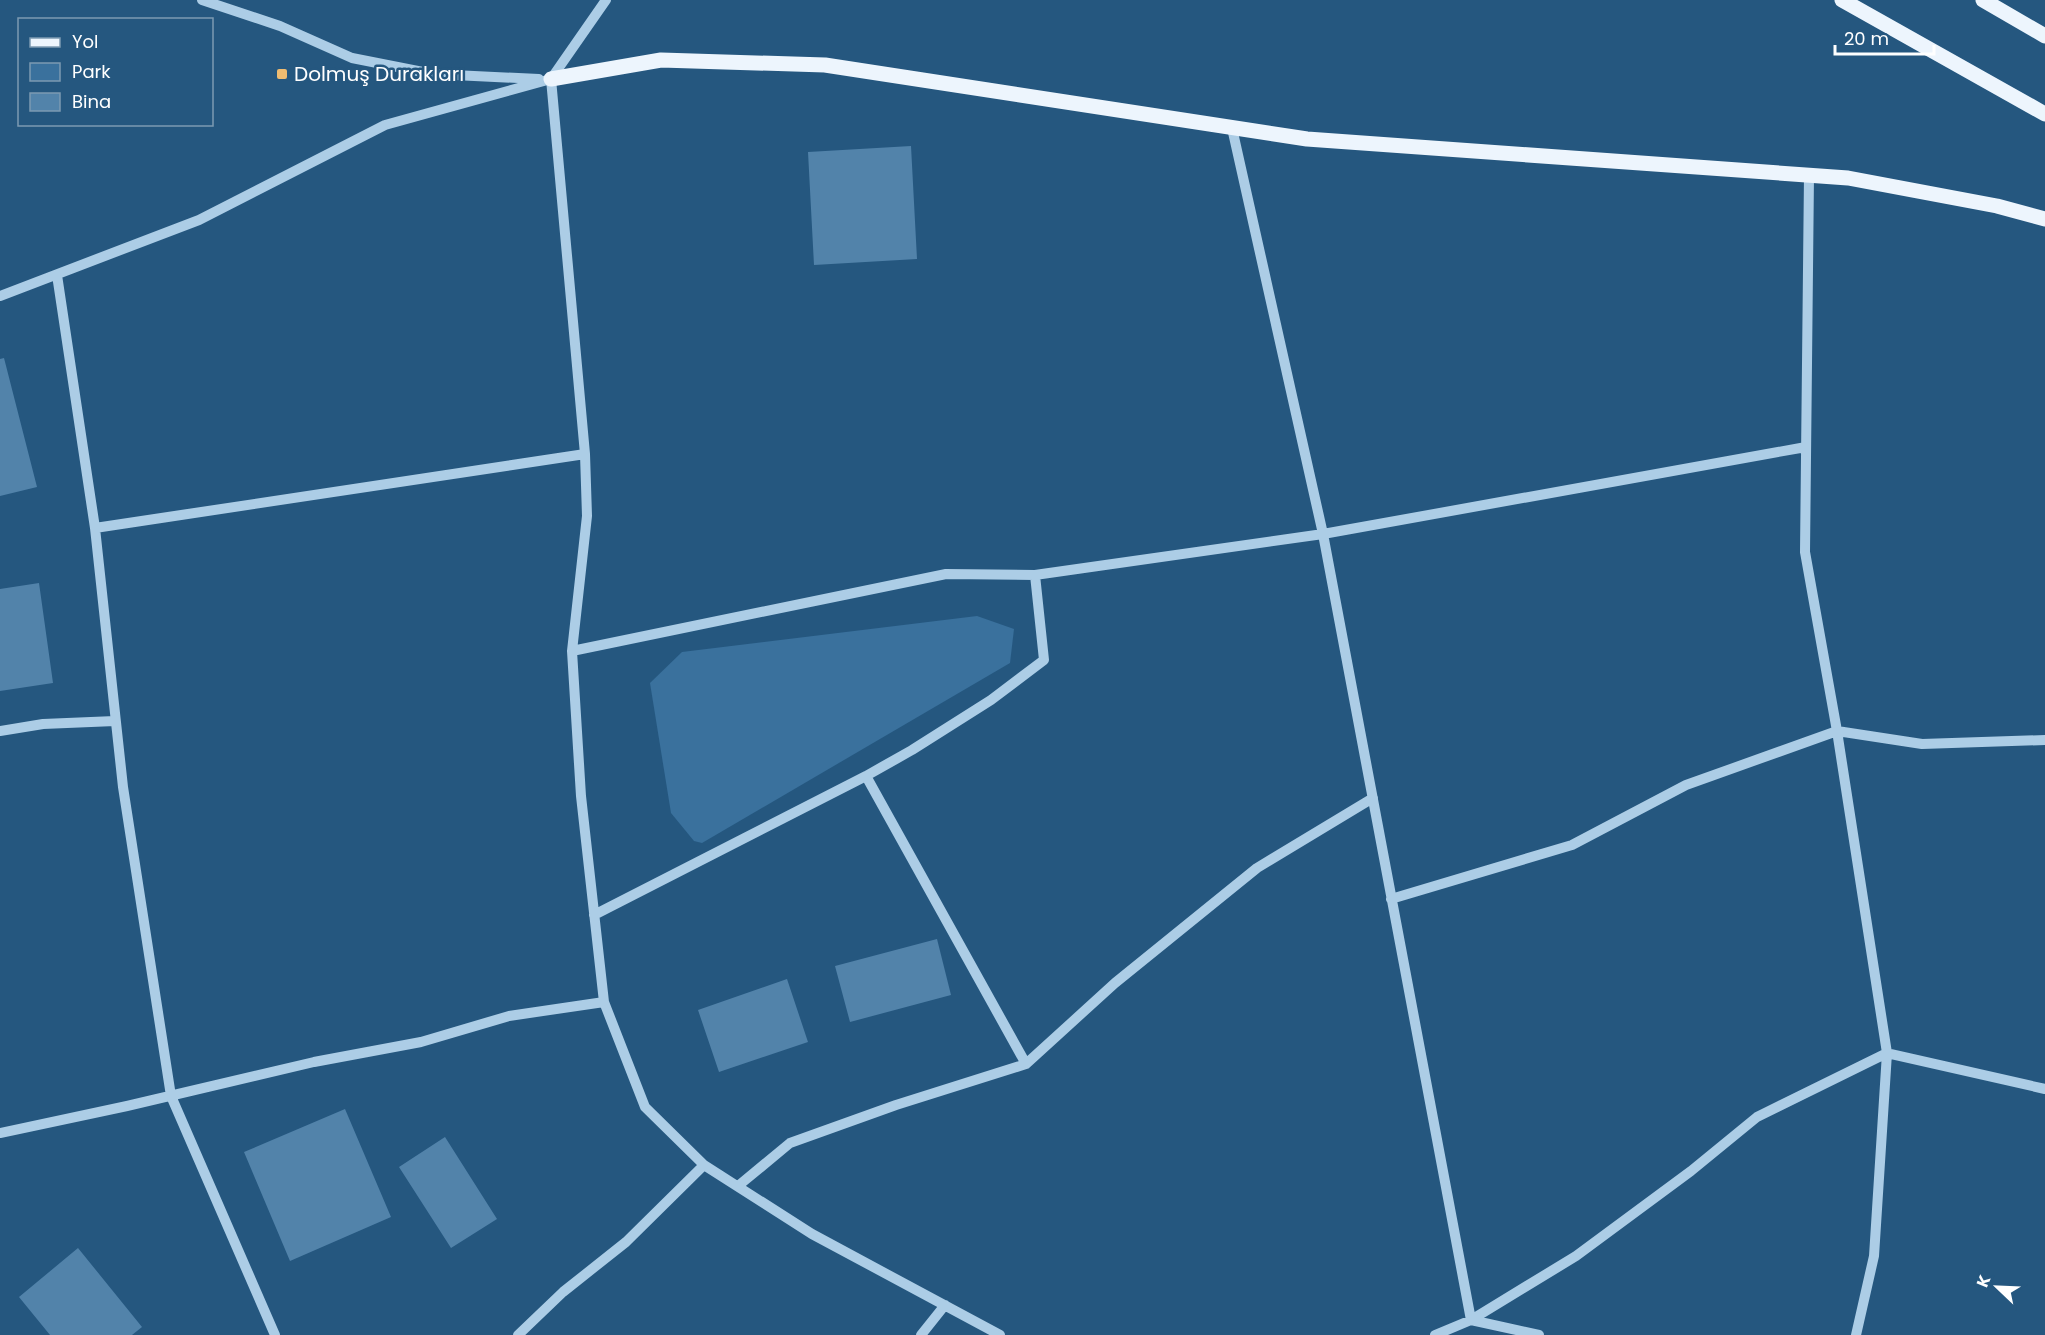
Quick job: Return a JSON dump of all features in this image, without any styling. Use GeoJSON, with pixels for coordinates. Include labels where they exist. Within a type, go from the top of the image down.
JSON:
{"type":"FeatureCollection","features":[{"type":"Feature","properties":{"kind":"main road"},"geometry":{"type":"LineString","coordinates":[[1842,0],[2045,114]]}},
{"type":"Feature","properties":{"kind":"main road"},"geometry":{"type":"LineString","coordinates":[[1983,0],[2045,36]]}},
{"type":"Feature","properties":{"kind":"main road"},"geometry":{"type":"LineString","coordinates":[[551,79],[661,60],[825,65],[1307,139],[1859,180],[1997,206],[2045,219]]}},
{"type":"Feature","properties":{"kind":"street"},"geometry":{"type":"LineString","coordinates":[[202,0],[280,26],[352,58],[433,74],[551,79]]}},
{"type":"Feature","properties":{"kind":"street"},"geometry":{"type":"LineString","coordinates":[[0,296],[199,220],[384,125],[551,79],[606,0]]}},
{"type":"Feature","properties":{"kind":"street"},"geometry":{"type":"LineString","coordinates":[[551,79],[585,454],[587,516],[572,651],[581,796],[604,1002],[645,1107],[704,1165],[812,1234],[1000,1335]]}},
{"type":"Feature","properties":{"kind":"street"},"geometry":{"type":"LineString","coordinates":[[1232,128],[1323,534],[1470,1320]]}},
{"type":"Feature","properties":{"kind":"street"},"geometry":{"type":"LineString","coordinates":[[1809,175],[1805,552],[1837,731],[1887,1053],[1874,1256],[1856,1335]]}},
{"type":"Feature","properties":{"kind":"street"},"geometry":{"type":"LineString","coordinates":[[57,274],[95,528],[123,788],[171,1096],[275,1335]]}},
{"type":"Feature","properties":{"kind":"street"},"geometry":{"type":"LineString","coordinates":[[572,651],[946,574],[1035,575],[1323,534],[1806,447]]}},
{"type":"Feature","properties":{"kind":"street"},"geometry":{"type":"LineString","coordinates":[[95,528],[585,454]]}},
{"type":"Feature","properties":{"kind":"street"},"geometry":{"type":"LineString","coordinates":[[594,915],[867,776],[991,700],[1044,660],[1035,575]]}},
{"type":"Feature","properties":{"kind":"street"},"geometry":{"type":"LineString","coordinates":[[0,731],[43,724],[116,721]]}},
{"type":"Feature","properties":{"kind":"street"},"geometry":{"type":"LineString","coordinates":[[1391,899],[1572,846],[1686,785],[1837,731],[1922,744],[2045,740]]}},
{"type":"Feature","properties":{"kind":"street"},"geometry":{"type":"LineString","coordinates":[[867,776],[1026,1064]]}},
{"type":"Feature","properties":{"kind":"street"},"geometry":{"type":"LineString","coordinates":[[738,1186],[790,1143],[896,1105],[1026,1064],[1115,983],[1257,868],[1373,798]]}},
{"type":"Feature","properties":{"kind":"street"},"geometry":{"type":"LineString","coordinates":[[0,1133],[314,1062],[421,1042],[509,1016],[604,1002]]}},
{"type":"Feature","properties":{"kind":"street"},"geometry":{"type":"LineString","coordinates":[[1435,1335],[1470,1320],[1576,1256],[1691,1171],[1757,1117],[1887,1053],[2045,1089]]}},
{"type":"Feature","properties":{"kind":"street"},"geometry":{"type":"LineString","coordinates":[[518,1335],[563,1292],[626,1242],[704,1165]]}},
{"type":"Feature","properties":{"kind":"street"},"geometry":{"type":"LineString","coordinates":[[921,1335],[945,1305]]}},
{"type":"Feature","properties":{"kind":"street"},"geometry":{"type":"LineString","coordinates":[[1470,1320],[1539,1335]]}},
{"type":"Feature","properties":{"kind":"green space"},"geometry":{"type":"Polygon","coordinates":[[[977,616],[1014,629],[1010,663],[702,843],[694,841],[671,813],[650,683],[682,652],[977,616]]]}},
{"type":"Feature","properties":{"kind":"building"},"geometry":{"type":"Polygon","coordinates":[[[911,146],[917,259],[814,265],[808,152],[911,146]]]}},
{"type":"Feature","properties":{"kind":"building"},"geometry":{"type":"Polygon","coordinates":[[[4,358],[37,487],[0,496],[0,359],[4,358]]]}},
{"type":"Feature","properties":{"kind":"building"},"geometry":{"type":"Polygon","coordinates":[[[39,583],[53,683],[0,691],[0,589],[39,583]]]}},
{"type":"Feature","properties":{"kind":"building"},"geometry":{"type":"Polygon","coordinates":[[[937,939],[951,995],[850,1022],[835,966],[937,939]]]}},
{"type":"Feature","properties":{"kind":"building"},"geometry":{"type":"Polygon","coordinates":[[[787,979],[808,1042],[719,1072],[698,1010],[787,979]]]}},
{"type":"Feature","properties":{"kind":"building"},"geometry":{"type":"Polygon","coordinates":[[[345,1109],[391,1217],[290,1261],[244,1152],[345,1109]]]}},
{"type":"Feature","properties":{"kind":"building"},"geometry":{"type":"Polygon","coordinates":[[[445,1137],[497,1219],[451,1248],[399,1167],[445,1137]]]}},
{"type":"Feature","properties":{"kind":"building"},"geometry":{"type":"Polygon","coordinates":[[[78,1248],[142,1327],[132,1335],[50,1335],[19,1297],[78,1248]]]}},
{"type":"Feature","properties":{"kind":"place","name":"Dolmuş Durakları"},"geometry":{"type":"Point","coordinates":[282,74]}}]}
